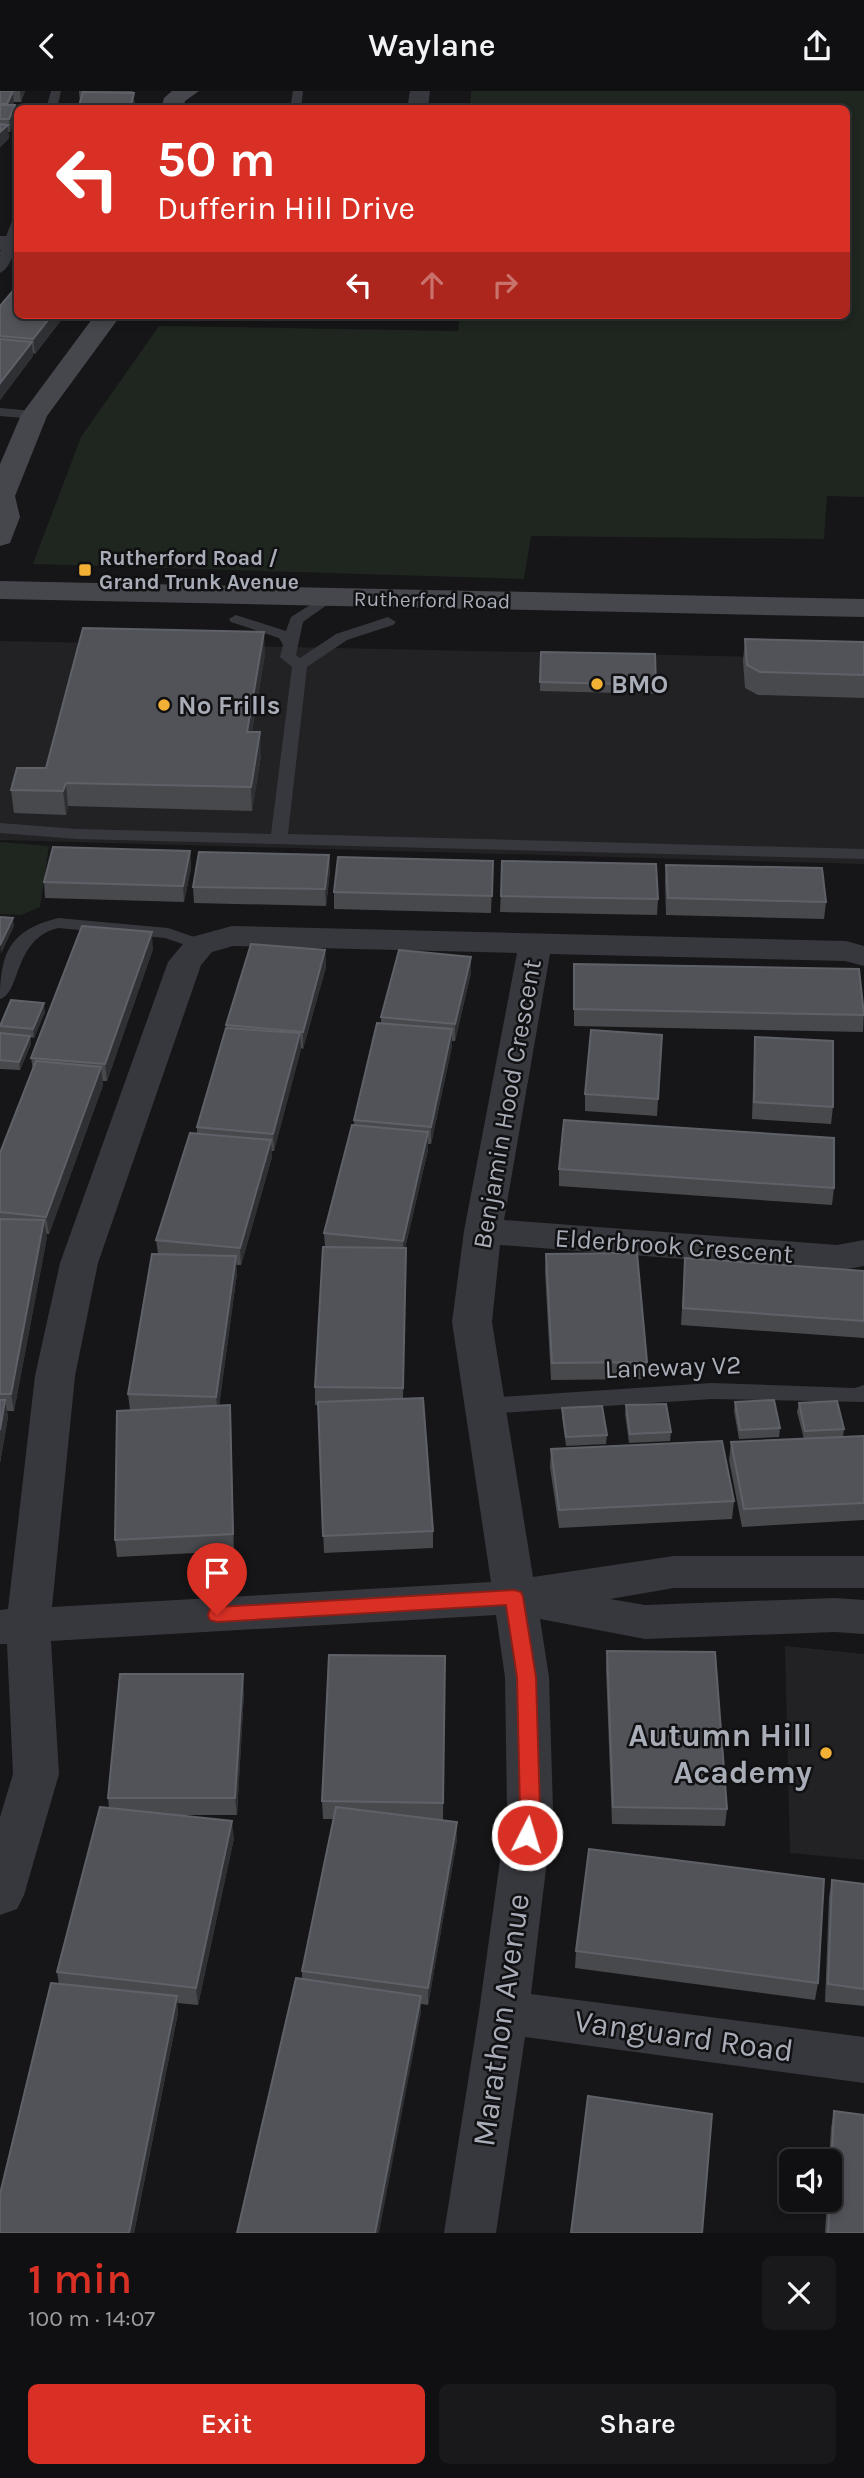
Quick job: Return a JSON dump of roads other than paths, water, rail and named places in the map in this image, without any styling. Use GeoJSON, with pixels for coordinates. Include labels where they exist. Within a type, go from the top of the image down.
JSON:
{"type":"FeatureCollection","features":[{"type":"Feature","properties":{"kind":"main road"},"geometry":{"type":"LineString","coordinates":[[0,537],[6,517],[1,498],[34,415],[105,319]]}},
{"type":"Feature","properties":{"kind":"main road","name":"Rutherford Road"},"geometry":{"type":"LineString","coordinates":[[0,590],[864,608]]}},
{"type":"Feature","properties":{"kind":"main road","name":"Rutherford Road"},"geometry":{"type":"LineString","coordinates":[[0,615],[236,619],[294,633],[388,622],[864,629]]}},
{"type":"Feature","properties":{"kind":"street","name":"Benjamin Hood Crescent"},"geometry":{"type":"LineString","coordinates":[[200,944],[232,936],[535,944],[483,1231],[472,1322],[514,1597]]}},
{"type":"Feature","properties":{"kind":"street"},"geometry":{"type":"LineString","coordinates":[[0,1895],[36,1774],[14,1626],[55,1376],[79,1263],[185,962],[200,944]]}},
{"type":"Feature","properties":{"kind":"street"},"geometry":{"type":"LineString","coordinates":[[535,944],[846,951],[864,956]]}},
{"type":"Feature","properties":{"kind":"street","name":"Elderbrook Crescent"},"geometry":{"type":"LineString","coordinates":[[483,1231],[837,1258],[864,1253]]}},
{"type":"Feature","properties":{"kind":"street"},"geometry":{"type":"LineString","coordinates":[[14,1626],[514,1597],[674,1572],[864,1572]]}},
{"type":"Feature","properties":{"kind":"street"},"geometry":{"type":"LineString","coordinates":[[514,1597],[645,1622],[835,1615],[864,1617]]}},
{"type":"Feature","properties":{"kind":"street","name":"Marathon Avenue"},"geometry":{"type":"LineString","coordinates":[[470,2233],[504,2012],[530,1810],[527,1677],[514,1597]]}},
{"type":"Feature","properties":{"kind":"street","name":"Vanguard Road"},"geometry":{"type":"LineString","coordinates":[[504,2012],[864,2060]]}},
{"type":"Feature","properties":{"kind":"lane"},"geometry":{"type":"LineString","coordinates":[[0,269],[9,243]]}},
{"type":"Feature","properties":{"kind":"lane"},"geometry":{"type":"LineString","coordinates":[[0,412],[34,415]]}},
{"type":"Feature","properties":{"kind":"lane"},"geometry":{"type":"LineString","coordinates":[[300,665],[288,657],[294,633],[329,597]]}},
{"type":"Feature","properties":{"kind":"lane"},"geometry":{"type":"LineString","coordinates":[[279,839],[300,665],[328,642],[362,627],[388,622]]}},
{"type":"Feature","properties":{"kind":"lane"},"geometry":{"type":"LineString","coordinates":[[0,828],[77,834],[864,854]]}},
{"type":"Feature","properties":{"kind":"lane"},"geometry":{"type":"LineString","coordinates":[[0,994],[27,935],[41,926],[58,923],[168,933],[200,944]]}},
{"type":"Feature","properties":{"kind":"lane","name":"Laneway V2"},"geometry":{"type":"LineString","coordinates":[[484,1406],[712,1391],[859,1396],[864,1393]]}},
{"type":"Feature","properties":{"kind":"place","name":"Rutherford Road / Grand Trunk Avenue"},"geometry":{"type":"Point","coordinates":[85,570]}},
{"type":"Feature","properties":{"kind":"place","name":"BMO"},"geometry":{"type":"Point","coordinates":[597,684]}},
{"type":"Feature","properties":{"kind":"place","name":"No Frills"},"geometry":{"type":"Point","coordinates":[164,705]}},
{"type":"Feature","properties":{"kind":"place","name":"Autumn Hill Academy"},"geometry":{"type":"Point","coordinates":[826,1753]}}]}
